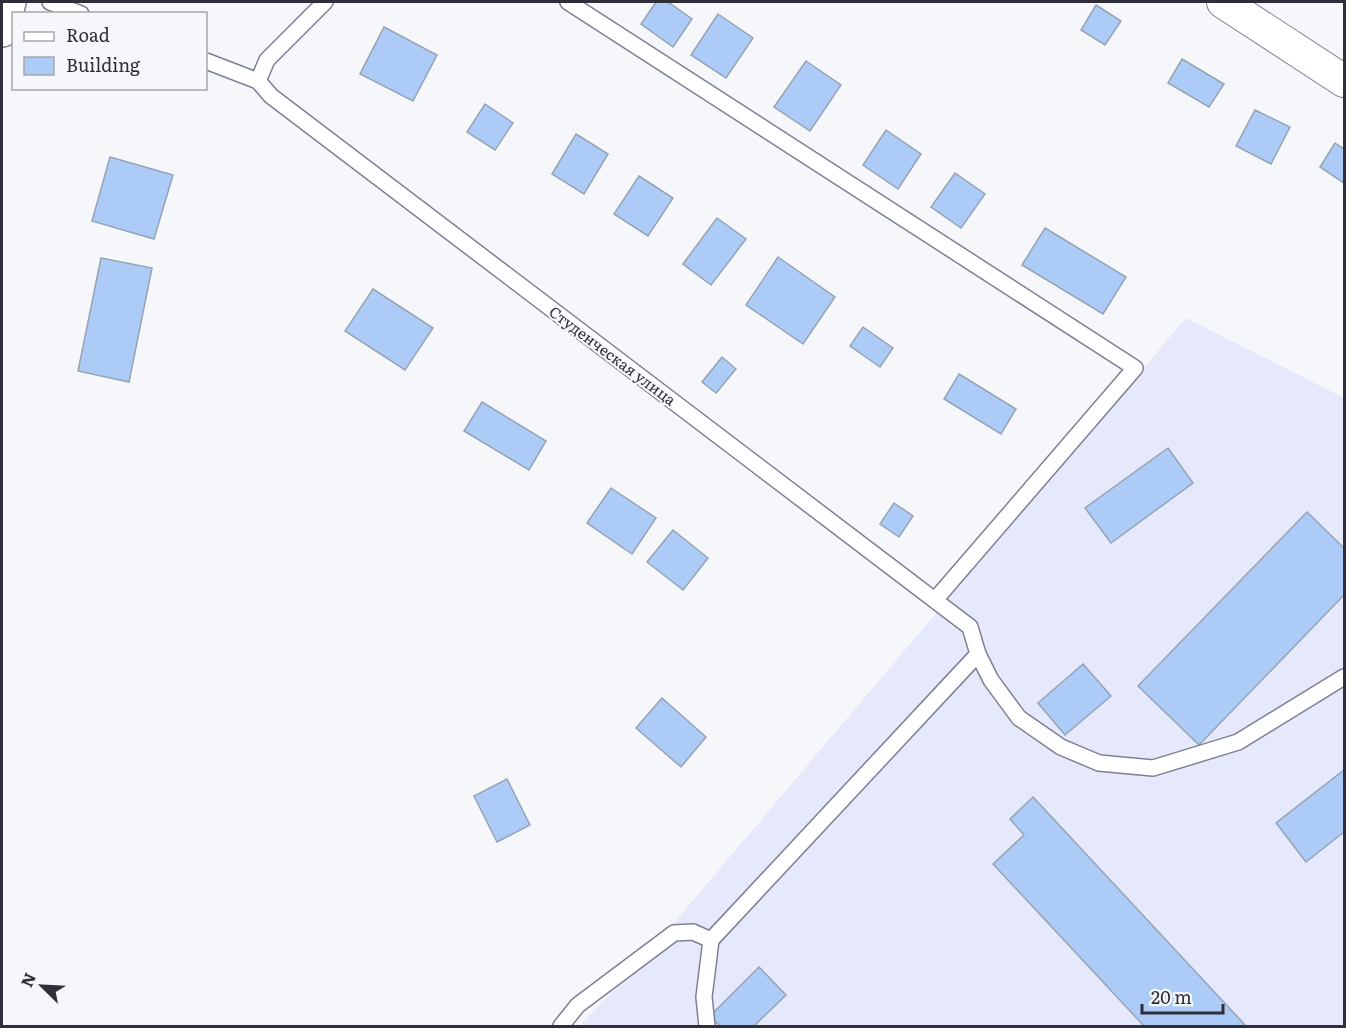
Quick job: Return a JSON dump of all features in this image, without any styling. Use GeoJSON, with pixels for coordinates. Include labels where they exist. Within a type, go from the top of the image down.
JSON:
{"type":"FeatureCollection","features":[{"type":"Feature","properties":{"kind":"main road"},"geometry":{"type":"LineString","coordinates":[[2,30],[9,2]]}},
{"type":"Feature","properties":{"kind":"street"},"geometry":{"type":"LineString","coordinates":[[1223,2],[1344,81]]}},
{"type":"Feature","properties":{"kind":"lane"},"geometry":{"type":"LineString","coordinates":[[50,2],[76,12]]}},
{"type":"Feature","properties":{"kind":"lane"},"geometry":{"type":"LineString","coordinates":[[258,81],[267,60],[325,2]]}},
{"type":"Feature","properties":{"kind":"lane"},"geometry":{"type":"LineString","coordinates":[[568,2],[1135,368],[935,600]]}},
{"type":"Feature","properties":{"kind":"lane","name":"Студенческая улица"},"geometry":{"type":"LineString","coordinates":[[207,61],[258,81],[271,96],[935,600],[970,627],[978,654]]}},
{"type":"Feature","properties":{"kind":"lane"},"geometry":{"type":"LineString","coordinates":[[707,1026],[704,997],[711,940],[978,654],[991,680],[1019,718],[1061,747],[1099,763],[1153,768],[1238,741],[1344,677]]}},
{"type":"Feature","properties":{"kind":"lane"},"geometry":{"type":"LineString","coordinates":[[561,1026],[578,1005],[674,933],[693,932],[711,940]]}},
{"type":"Feature","properties":{"kind":"shaded area"},"geometry":{"type":"Polygon","coordinates":[[[1186,318],[1344,398],[1344,1026],[579,1026],[639,964],[1186,318]]]}},
{"type":"Feature","properties":{"kind":"building"},"geometry":{"type":"Polygon","coordinates":[[[656,2],[668,2],[692,19],[673,47],[641,24],[656,2]]]}},
{"type":"Feature","properties":{"kind":"building"},"geometry":{"type":"Polygon","coordinates":[[[1096,5],[1121,21],[1105,45],[1081,30],[1096,5]]]}},
{"type":"Feature","properties":{"kind":"building"},"geometry":{"type":"Polygon","coordinates":[[[718,14],[753,38],[726,78],[691,55],[718,14]]]}},
{"type":"Feature","properties":{"kind":"building"},"geometry":{"type":"Polygon","coordinates":[[[384,27],[437,55],[413,101],[360,74],[384,27]]]}},
{"type":"Feature","properties":{"kind":"building"},"geometry":{"type":"Polygon","coordinates":[[[1182,59],[1224,84],[1209,107],[1168,83],[1182,59]]]}},
{"type":"Feature","properties":{"kind":"building"},"geometry":{"type":"Polygon","coordinates":[[[806,61],[841,85],[810,131],[774,107],[806,61]]]}},
{"type":"Feature","properties":{"kind":"building"},"geometry":{"type":"Polygon","coordinates":[[[485,104],[513,123],[495,150],[467,132],[485,104]]]}},
{"type":"Feature","properties":{"kind":"building"},"geometry":{"type":"Polygon","coordinates":[[[1255,110],[1290,127],[1271,164],[1236,146],[1255,110]]]}},
{"type":"Feature","properties":{"kind":"building"},"geometry":{"type":"Polygon","coordinates":[[[886,130],[921,154],[898,189],[863,165],[886,130]]]}},
{"type":"Feature","properties":{"kind":"building"},"geometry":{"type":"Polygon","coordinates":[[[576,134],[608,154],[584,194],[552,174],[576,134]]]}},
{"type":"Feature","properties":{"kind":"building"},"geometry":{"type":"Polygon","coordinates":[[[1335,143],[1344,149],[1344,183],[1320,167],[1335,143]]]}},
{"type":"Feature","properties":{"kind":"building"},"geometry":{"type":"Polygon","coordinates":[[[110,157],[173,175],[154,239],[92,221],[110,157]]]}},
{"type":"Feature","properties":{"kind":"building"},"geometry":{"type":"Polygon","coordinates":[[[955,173],[985,194],[961,228],[931,207],[955,173]]]}},
{"type":"Feature","properties":{"kind":"building"},"geometry":{"type":"Polygon","coordinates":[[[639,176],[673,198],[648,236],[614,214],[639,176]]]}},
{"type":"Feature","properties":{"kind":"building"},"geometry":{"type":"Polygon","coordinates":[[[717,218],[746,239],[711,285],[683,264],[717,218]]]}},
{"type":"Feature","properties":{"kind":"building"},"geometry":{"type":"Polygon","coordinates":[[[1045,228],[1126,277],[1103,314],[1022,265],[1045,228]]]}},
{"type":"Feature","properties":{"kind":"building"},"geometry":{"type":"Polygon","coordinates":[[[778,257],[835,297],[803,344],[746,305],[778,257]]]}},
{"type":"Feature","properties":{"kind":"building"},"geometry":{"type":"Polygon","coordinates":[[[101,258],[152,268],[129,382],[78,371],[101,258]]]}},
{"type":"Feature","properties":{"kind":"building"},"geometry":{"type":"Polygon","coordinates":[[[373,289],[433,328],[405,370],[345,331],[373,289]]]}},
{"type":"Feature","properties":{"kind":"building"},"geometry":{"type":"Polygon","coordinates":[[[863,327],[893,348],[880,367],[850,346],[863,327]]]}},
{"type":"Feature","properties":{"kind":"building"},"geometry":{"type":"Polygon","coordinates":[[[722,357],[736,369],[716,393],[702,382],[722,357]]]}},
{"type":"Feature","properties":{"kind":"building"},"geometry":{"type":"Polygon","coordinates":[[[959,374],[1016,409],[1001,434],[944,399],[959,374]]]}},
{"type":"Feature","properties":{"kind":"building"},"geometry":{"type":"Polygon","coordinates":[[[482,402],[546,441],[529,470],[464,431],[482,402]]]}},
{"type":"Feature","properties":{"kind":"building"},"geometry":{"type":"Polygon","coordinates":[[[1168,448],[1193,483],[1111,543],[1085,508],[1168,448]]]}},
{"type":"Feature","properties":{"kind":"building"},"geometry":{"type":"Polygon","coordinates":[[[611,488],[656,518],[632,554],[587,523],[611,488]]]}},
{"type":"Feature","properties":{"kind":"building"},"geometry":{"type":"Polygon","coordinates":[[[894,503],[913,516],[899,537],[880,524],[894,503]]]}},
{"type":"Feature","properties":{"kind":"building"},"geometry":{"type":"Polygon","coordinates":[[[1307,512],[1344,548],[1344,595],[1199,745],[1138,686],[1307,512]]]}},
{"type":"Feature","properties":{"kind":"building"},"geometry":{"type":"Polygon","coordinates":[[[673,530],[708,558],[683,590],[647,562],[673,530]]]}},
{"type":"Feature","properties":{"kind":"building"},"geometry":{"type":"Polygon","coordinates":[[[1083,664],[1111,696],[1065,735],[1038,703],[1083,664]]]}},
{"type":"Feature","properties":{"kind":"building"},"geometry":{"type":"Polygon","coordinates":[[[662,698],[706,737],[681,767],[636,728],[662,698]]]}},
{"type":"Feature","properties":{"kind":"building"},"geometry":{"type":"Polygon","coordinates":[[[1344,770],[1344,832],[1306,862],[1276,823],[1344,770]]]}},
{"type":"Feature","properties":{"kind":"building"},"geometry":{"type":"Polygon","coordinates":[[[507,779],[530,825],[497,842],[474,796],[507,779]]]}},
{"type":"Feature","properties":{"kind":"building"},"geometry":{"type":"Polygon","coordinates":[[[1033,797],[1246,1026],[1144,1026],[993,864],[1024,835],[1010,819],[1033,797]]]}},
{"type":"Feature","properties":{"kind":"building"},"geometry":{"type":"Polygon","coordinates":[[[759,967],[786,995],[754,1026],[720,1026],[710,1016],[759,967]]]}}]}
